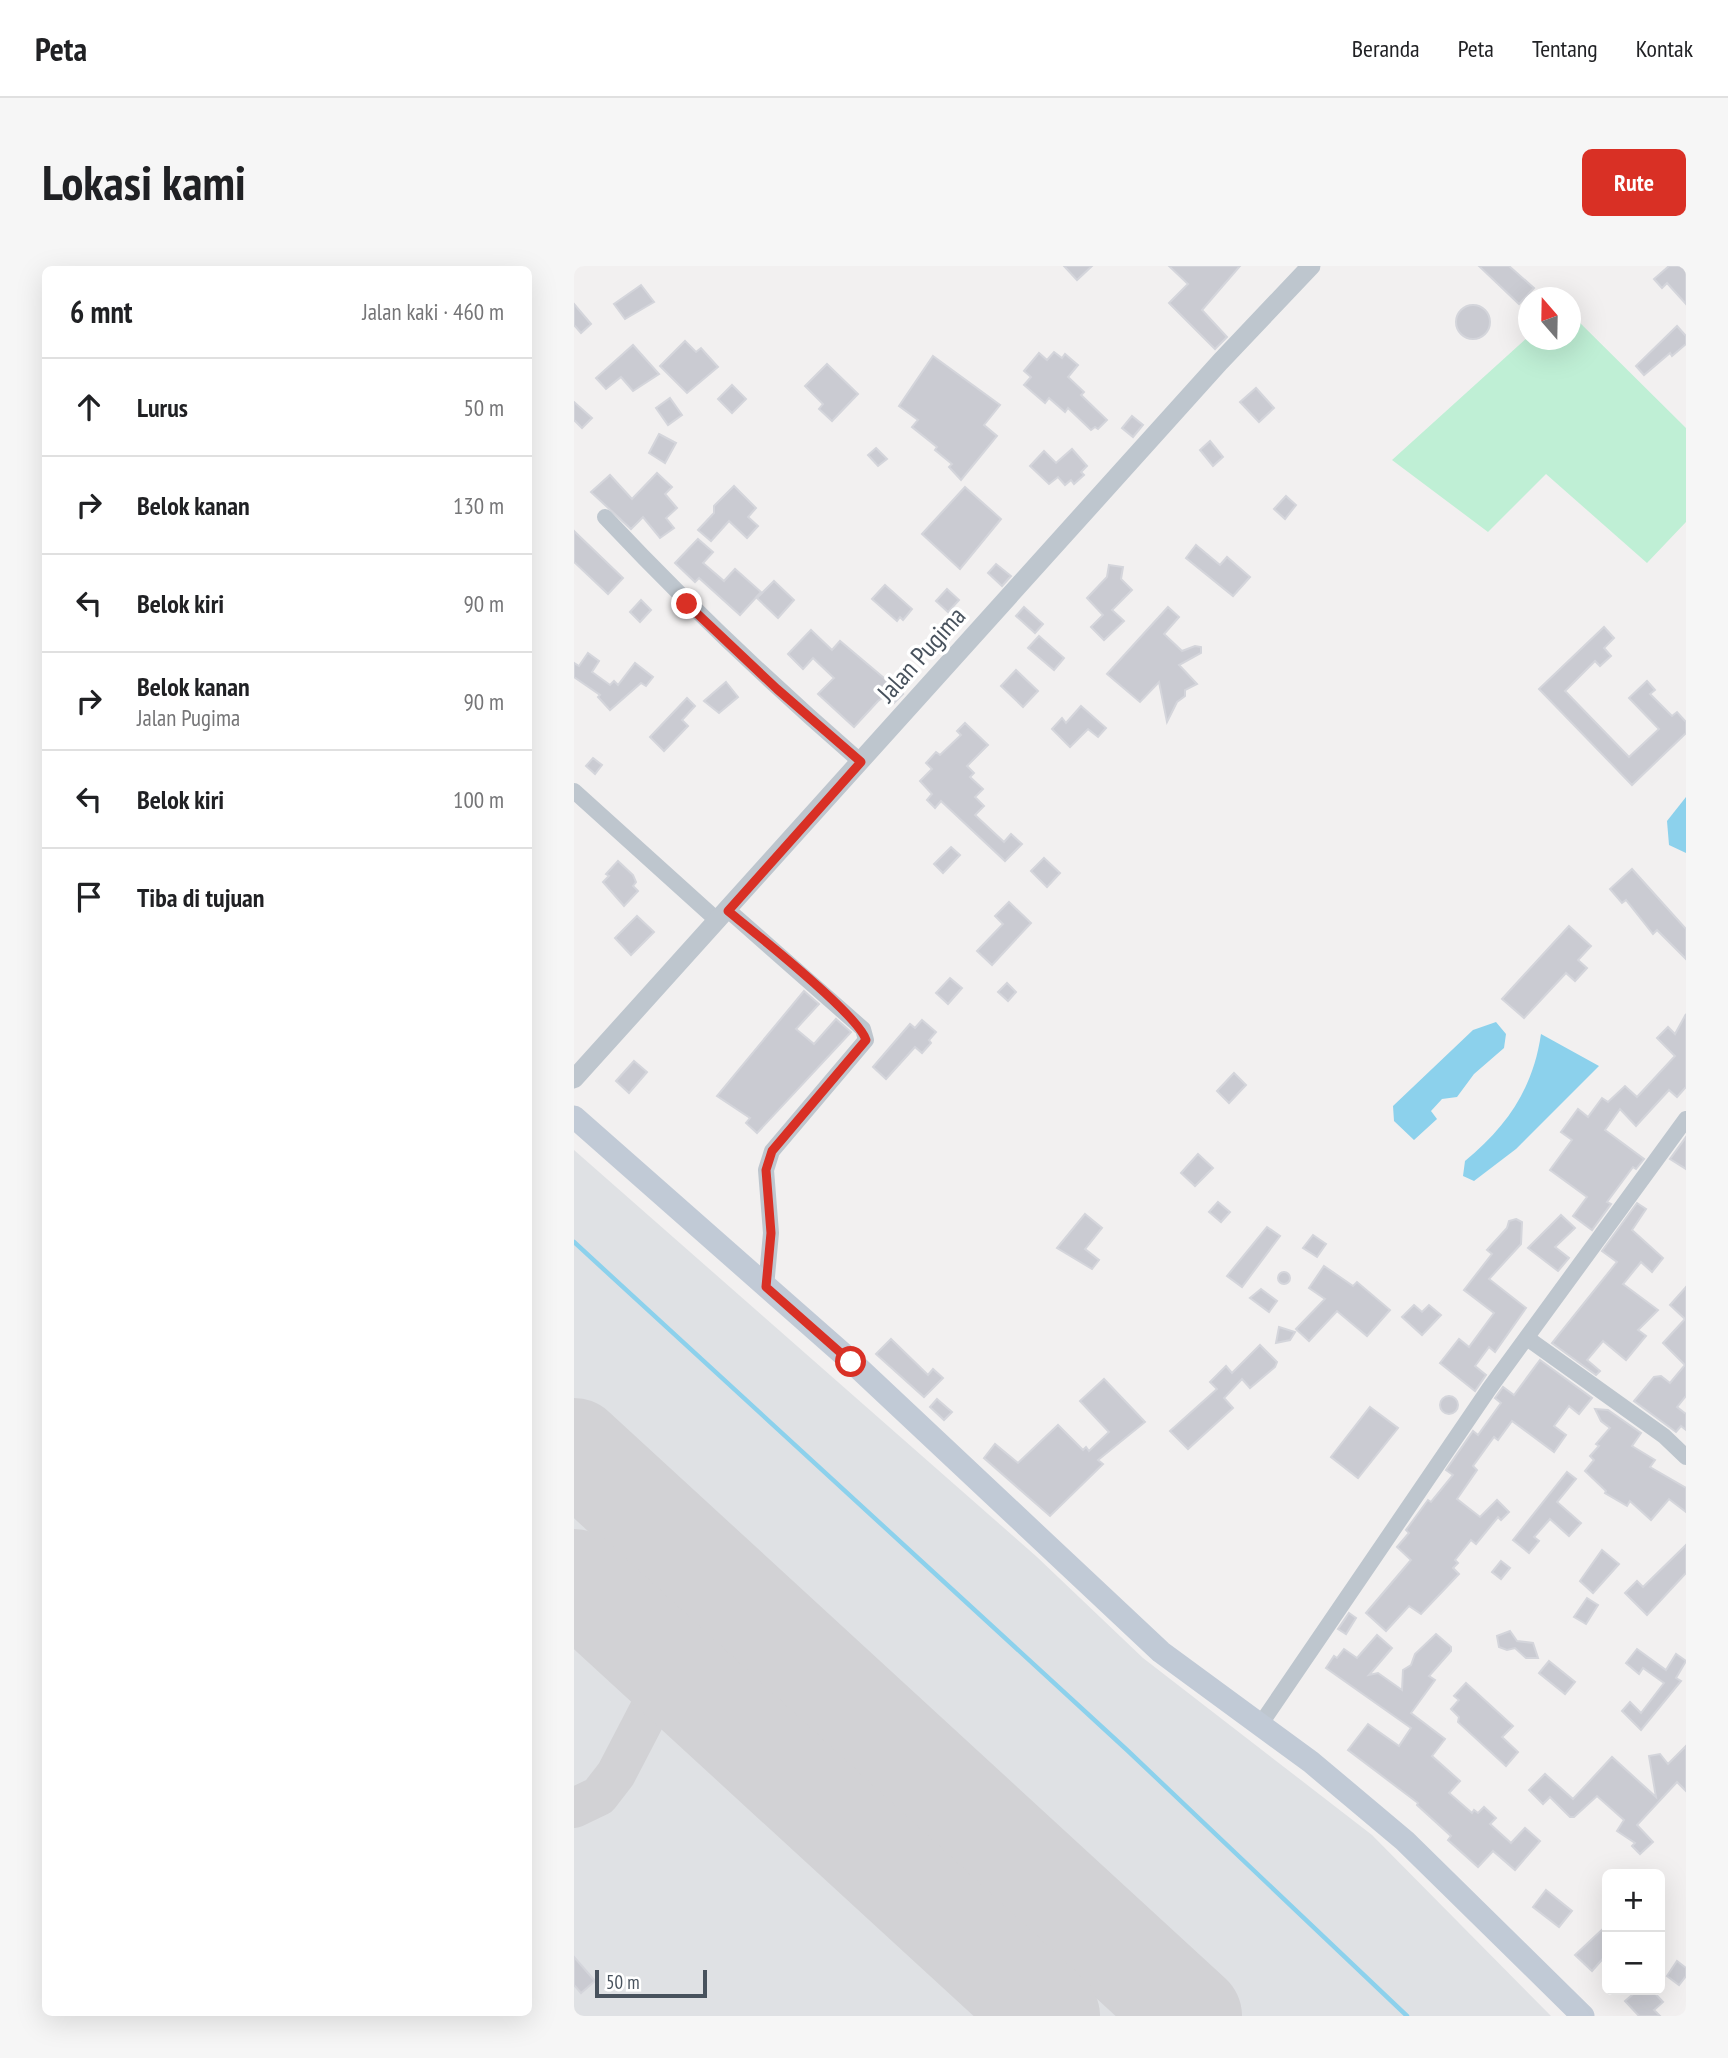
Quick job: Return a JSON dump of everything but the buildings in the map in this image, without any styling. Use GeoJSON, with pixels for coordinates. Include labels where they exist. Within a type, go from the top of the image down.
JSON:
{"type":"FeatureCollection","features":[{"type":"Feature","properties":{"kind":"main road"},"geometry":{"type":"LineString","coordinates":[[574,1117],[958,1459],[1083,1582],[1161,1652],[1311,1762],[1405,1841],[1583,2016]]}},
{"type":"Feature","properties":{"kind":"street","name":"Jalan Pugima"},"geometry":{"type":"LineString","coordinates":[[574,1079],[1211,373],[1311,266]]}},
{"type":"Feature","properties":{"kind":"street"},"geometry":{"type":"LineString","coordinates":[[605,517],[687,604],[777,689],[861,762]]}},
{"type":"Feature","properties":{"kind":"street"},"geometry":{"type":"LineString","coordinates":[[574,790],[723,916],[863,1029],[866,1040],[772,1151],[766,1170],[771,1233],[766,1287]]}},
{"type":"Feature","properties":{"kind":"street"},"geometry":{"type":"LineString","coordinates":[[1260,1725],[1380,1546],[1686,1119]]}},
{"type":"Feature","properties":{"kind":"street"},"geometry":{"type":"LineString","coordinates":[[1527,1338],[1664,1436],[1686,1457]]}},
{"type":"Feature","properties":{"kind":"shaded area"},"geometry":{"type":"Polygon","coordinates":[[[574,1150],[1037,1557],[1143,1658],[1372,1835],[1551,2016],[574,2016],[574,1150]]]}},
{"type":"Feature","properties":{"kind":"green space"},"geometry":{"type":"Polygon","coordinates":[[[1581,324],[1686,428],[1686,522],[1647,563],[1546,474],[1488,532],[1392,460],[1518,346],[1518,350],[1581,350],[1581,324]]]}},
{"type":"Feature","properties":{"kind":"water"},"geometry":{"type":"Polygon","coordinates":[[[1686,797],[1686,853],[1669,845],[1667,821],[1686,797]]]}},
{"type":"Feature","properties":{"kind":"water"},"geometry":{"type":"Polygon","coordinates":[[[1496,1022],[1506,1034],[1504,1048],[1474,1074],[1457,1097],[1442,1099],[1431,1111],[1437,1119],[1414,1140],[1394,1121],[1393,1106],[1473,1030],[1496,1022]]]}},
{"type":"Feature","properties":{"kind":"water"},"geometry":{"type":"Polygon","coordinates":[[[1541,1034],[1599,1066],[1516,1149],[1474,1181],[1463,1176],[1465,1161],[1505,1120],[1525,1089],[1541,1034]]]}},
{"type":"Feature","properties":{"kind":"waterway"},"geometry":{"type":"LineString","coordinates":[[574,1242],[1127,1750],[1407,2016]]}},
{"type":"Feature","properties":{"kind":"taxiway"},"geometry":{"type":"LineString","coordinates":[[574,1808],[599,1796],[616,1774],[693,1626]]}},
{"type":"Feature","properties":{"kind":"runway"},"geometry":{"type":"LineString","coordinates":[[574,1449],[1191,2016]]}},
{"type":"Feature","properties":{"kind":"runway"},"geometry":{"type":"LineString","coordinates":[[574,1580],[1049,2016]]}},
{"type":"Feature","properties":{"kind":"route"},"geometry":{"type":"LineString","coordinates":[[687,604],[777,689],[861,762],[728,911],[863,1029],[866,1040],[772,1151],[766,1170],[771,1233],[766,1287],[851,1362]]}}]}
